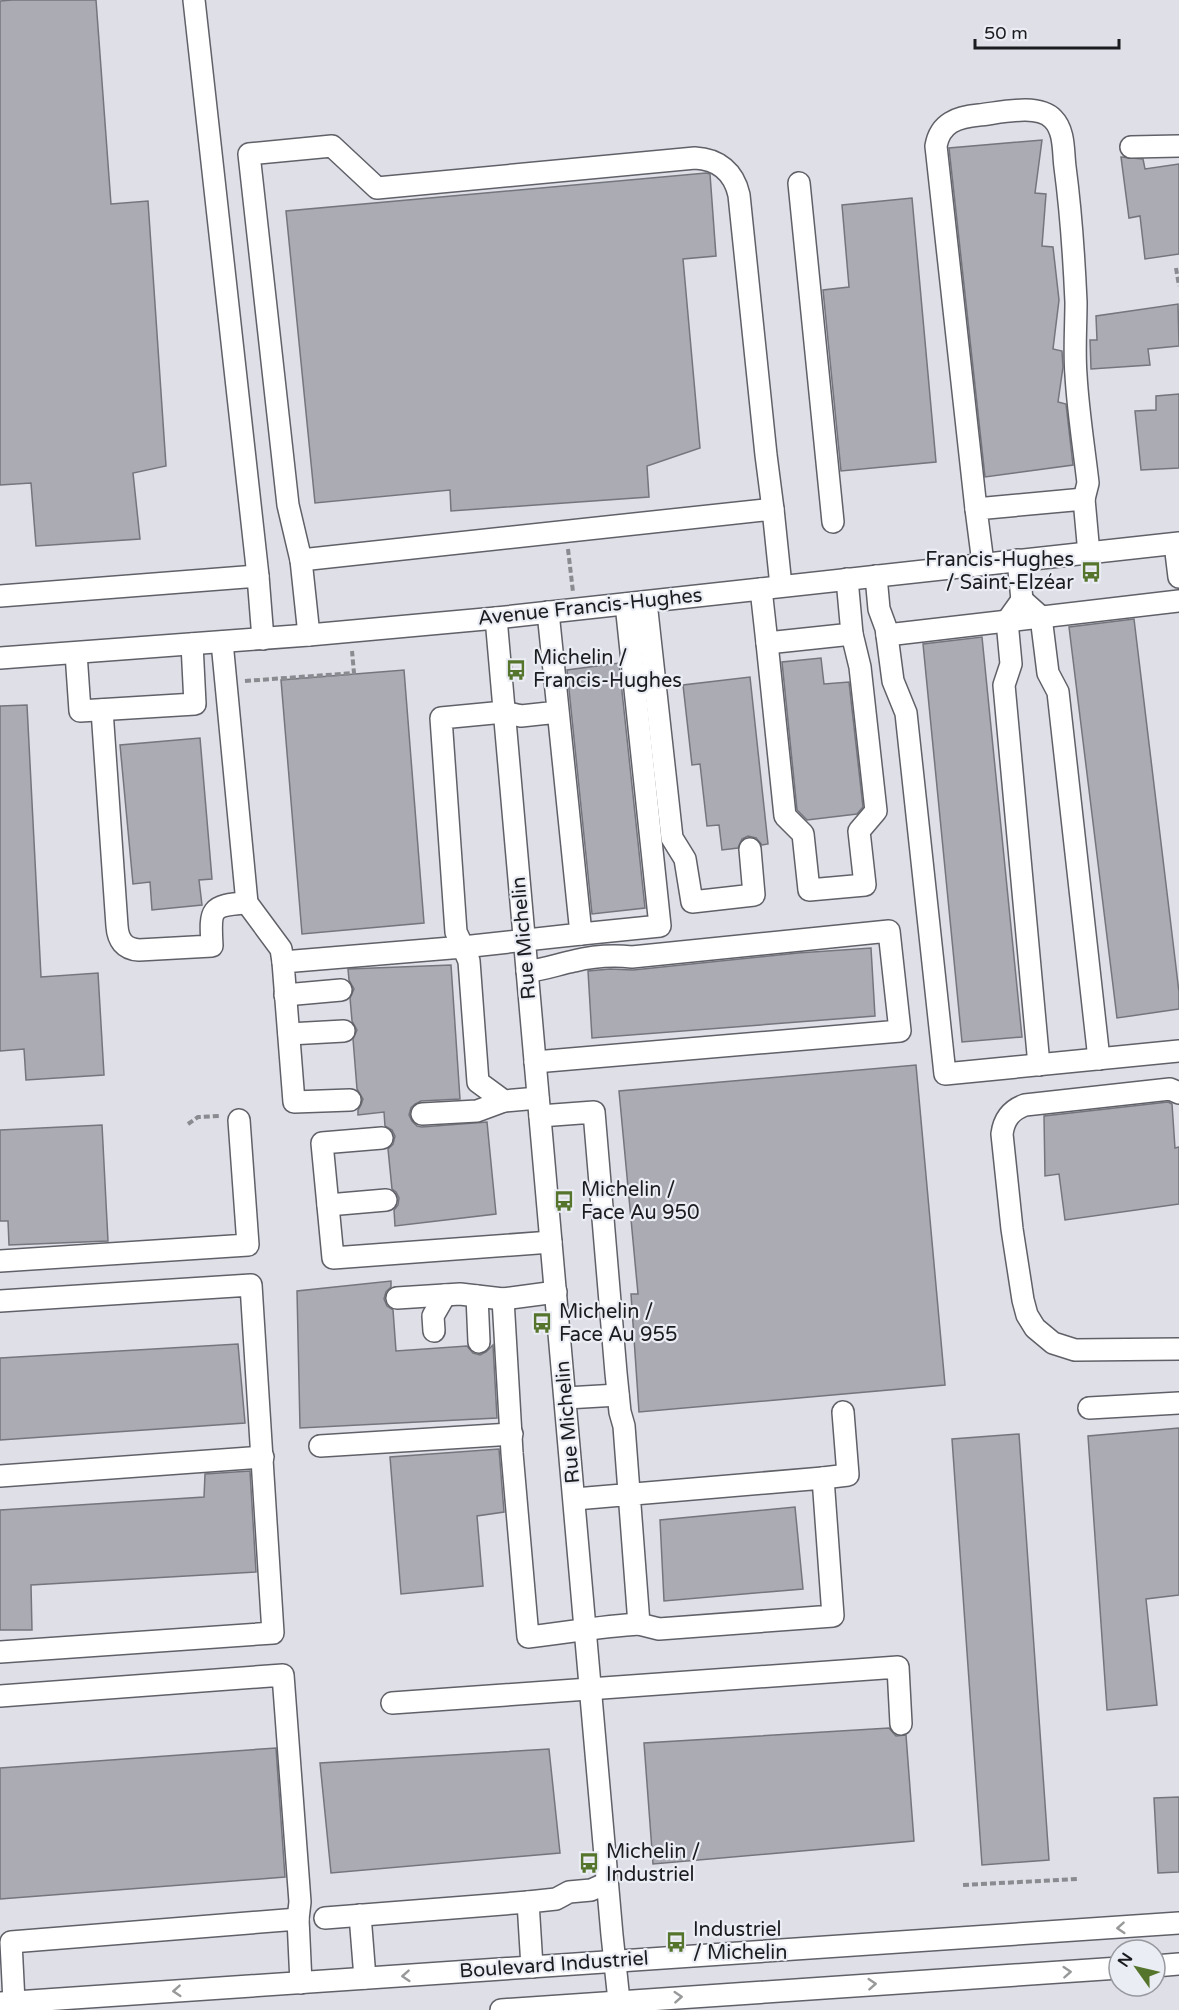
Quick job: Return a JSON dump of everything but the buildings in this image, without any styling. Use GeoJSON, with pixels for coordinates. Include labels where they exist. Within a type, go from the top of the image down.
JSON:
{"type":"FeatureCollection","features":[{"type":"Feature","properties":{"kind":"street"},"geometry":{"type":"LineString","coordinates":[[194,0],[263,639]]}},
{"type":"Feature","properties":{"kind":"street"},"geometry":{"type":"LineString","coordinates":[[983,563],[936,146],[942,130],[954,119],[1023,111],[1035,110],[1046,114],[1055,120],[1062,136],[1070,199],[1076,302],[1076,375],[1088,483],[1084,499],[1089,554]]}},
{"type":"Feature","properties":{"kind":"street"},"geometry":{"type":"LineString","coordinates":[[309,635],[301,560],[288,505],[249,154],[332,146],[377,188],[695,158],[708,159],[719,164],[732,177],[739,195],[773,509],[771,588],[766,643],[785,816],[803,834],[809,890],[865,885],[859,831],[876,811],[860,667],[852,634],[847,579]]}},
{"type":"Feature","properties":{"kind":"street"},"geometry":{"type":"LineString","coordinates":[[1131,147],[1179,146]]}},
{"type":"Feature","properties":{"kind":"street"},"geometry":{"type":"LineString","coordinates":[[799,183],[833,522]]}},
{"type":"Feature","properties":{"kind":"street"},"geometry":{"type":"LineString","coordinates":[[976,509],[1084,499]]}},
{"type":"Feature","properties":{"kind":"street"},"geometry":{"type":"LineString","coordinates":[[301,560],[773,509]]}},
{"type":"Feature","properties":{"kind":"street"},"geometry":{"type":"LineString","coordinates":[[1177,544],[1179,578]]}},
{"type":"Feature","properties":{"kind":"street","name":"Avenue Francis-Hughes"},"geometry":{"type":"LineString","coordinates":[[0,658],[263,639],[496,618],[983,563],[1177,544]]}},
{"type":"Feature","properties":{"kind":"street"},"geometry":{"type":"LineString","coordinates":[[1018,560],[1022,600],[1007,621],[1011,664],[1004,684],[1039,1065]]}},
{"type":"Feature","properties":{"kind":"street"},"geometry":{"type":"LineString","coordinates":[[0,596],[258,576]]}},
{"type":"Feature","properties":{"kind":"street"},"geometry":{"type":"LineString","coordinates":[[876,576],[879,609],[887,635],[893,681],[906,713],[945,1074],[1179,1051]]}},
{"type":"Feature","properties":{"kind":"street"},"geometry":{"type":"LineString","coordinates":[[1022,600],[1041,617],[1048,673],[1059,692],[1099,1059]]}},
{"type":"Feature","properties":{"kind":"street"},"geometry":{"type":"LineString","coordinates":[[887,635],[1179,602]]}},
{"type":"Feature","properties":{"kind":"street"},"geometry":{"type":"LineString","coordinates":[[636,603],[672,838],[685,859],[692,902],[754,895],[750,849]]}},
{"type":"Feature","properties":{"kind":"street"},"geometry":{"type":"LineString","coordinates":[[282,962],[463,947],[660,926],[636,603]]}},
{"type":"Feature","properties":{"kind":"street"},"geometry":{"type":"LineString","coordinates":[[548,612],[581,934]]}},
{"type":"Feature","properties":{"kind":"street","name":"Rue Michelin"},"geometry":{"type":"LineString","coordinates":[[496,618],[620,2006]]}},
{"type":"Feature","properties":{"kind":"street"},"geometry":{"type":"LineString","coordinates":[[766,643],[852,634]]}},
{"type":"Feature","properties":{"kind":"street"},"geometry":{"type":"LineString","coordinates":[[222,642],[247,903],[281,949],[294,1102],[350,1100]]}},
{"type":"Feature","properties":{"kind":"street"},"geometry":{"type":"LineString","coordinates":[[76,653],[80,711],[195,704],[192,644]]}},
{"type":"Feature","properties":{"kind":"street"},"geometry":{"type":"LineString","coordinates":[[102,710],[119,939],[126,946],[134,949],[212,946],[211,919],[214,912],[224,905],[247,903]]}},
{"type":"Feature","properties":{"kind":"street"},"geometry":{"type":"LineString","coordinates":[[558,712],[521,716],[504,712],[441,718],[456,932],[469,961],[478,1082],[504,1101],[594,1112],[618,1395],[624,1426],[639,1624]]}},
{"type":"Feature","properties":{"kind":"street"},"geometry":{"type":"LineString","coordinates":[[527,972],[612,955],[632,957],[889,931],[900,1031],[535,1062]]}},
{"type":"Feature","properties":{"kind":"street"},"geometry":{"type":"LineString","coordinates":[[285,994],[341,990]]}},
{"type":"Feature","properties":{"kind":"street"},"geometry":{"type":"LineString","coordinates":[[288,1034],[344,1031]]}},
{"type":"Feature","properties":{"kind":"street"},"geometry":{"type":"LineString","coordinates":[[1179,1093],[1170,1089],[1025,1105],[1011,1113],[1002,1134],[1012,1228],[1023,1300],[1027,1315],[1035,1328],[1053,1343],[1075,1350],[1179,1349]]}},
{"type":"Feature","properties":{"kind":"street"},"geometry":{"type":"LineString","coordinates":[[422,1114],[477,1111],[504,1101]]}},
{"type":"Feature","properties":{"kind":"street"},"geometry":{"type":"LineString","coordinates":[[0,1261],[248,1245],[239,1120]]}},
{"type":"Feature","properties":{"kind":"street"},"geometry":{"type":"LineString","coordinates":[[382,1138],[322,1143],[333,1258],[551,1242]]}},
{"type":"Feature","properties":{"kind":"street"},"geometry":{"type":"LineString","coordinates":[[328,1205],[387,1200]]}},
{"type":"Feature","properties":{"kind":"street"},"geometry":{"type":"LineString","coordinates":[[0,1301],[251,1285],[273,1633],[0,1652]]}},
{"type":"Feature","properties":{"kind":"street"},"geometry":{"type":"LineString","coordinates":[[397,1299],[460,1294],[503,1299],[556,1292]]}},
{"type":"Feature","properties":{"kind":"street"},"geometry":{"type":"LineString","coordinates":[[434,1331],[433,1316],[445,1295]]}},
{"type":"Feature","properties":{"kind":"street"},"geometry":{"type":"LineString","coordinates":[[477,1296],[479,1342]]}},
{"type":"Feature","properties":{"kind":"street"},"geometry":{"type":"LineString","coordinates":[[503,1299],[512,1453],[528,1637],[639,1624],[659,1629],[833,1616],[823,1478]]}},
{"type":"Feature","properties":{"kind":"street"},"geometry":{"type":"LineString","coordinates":[[566,1398],[618,1395]]}},
{"type":"Feature","properties":{"kind":"street"},"geometry":{"type":"LineString","coordinates":[[1089,1408],[1179,1403]]}},
{"type":"Feature","properties":{"kind":"street"},"geometry":{"type":"LineString","coordinates":[[575,1499],[630,1496],[848,1475],[843,1412]]}},
{"type":"Feature","properties":{"kind":"street"},"geometry":{"type":"LineString","coordinates":[[320,1446],[512,1434]]}},
{"type":"Feature","properties":{"kind":"street"},"geometry":{"type":"LineString","coordinates":[[0,1476],[262,1457]]}},
{"type":"Feature","properties":{"kind":"street"},"geometry":{"type":"LineString","coordinates":[[392,1703],[898,1667],[900,1724]]}},
{"type":"Feature","properties":{"kind":"street"},"geometry":{"type":"LineString","coordinates":[[0,1696],[283,1675],[300,1902],[298,1919],[301,1983]]}},
{"type":"Feature","properties":{"kind":"street"},"geometry":{"type":"LineString","coordinates":[[324,1918],[556,1899],[569,1892],[591,1890],[608,1883]]}},
{"type":"Feature","properties":{"kind":"street"},"geometry":{"type":"LineString","coordinates":[[528,1902],[532,1967]]}},
{"type":"Feature","properties":{"kind":"street"},"geometry":{"type":"LineString","coordinates":[[360,1915],[365,1978]]}},
{"type":"Feature","properties":{"kind":"street"},"geometry":{"type":"LineString","coordinates":[[7,2002],[11,1942],[298,1919]]}},
{"type":"Feature","properties":{"kind":"street","name":"Boulevard Industriel"},"geometry":{"type":"LineString","coordinates":[[7,2002],[1179,1923]]}},
{"type":"Feature","properties":{"kind":"street","name":"Boulevard Industriel"},"geometry":{"type":"LineString","coordinates":[[501,2010],[620,2006],[1107,1969]]}},
{"type":"Feature","properties":{"kind":"path"},"geometry":{"type":"LineString","coordinates":[[1176,268],[1179,286]]}},
{"type":"Feature","properties":{"kind":"path"},"geometry":{"type":"LineString","coordinates":[[568,548],[573,594]]}},
{"type":"Feature","properties":{"kind":"path"},"geometry":{"type":"LineString","coordinates":[[226,683],[354,673],[352,651]]}},
{"type":"Feature","properties":{"kind":"path"},"geometry":{"type":"LineString","coordinates":[[188,1124],[198,1117],[227,1116],[239,1120]]}},
{"type":"Feature","properties":{"kind":"path"},"geometry":{"type":"LineString","coordinates":[[963,1885],[1077,1879]]}},
{"type":"Feature","properties":{"kind":"place","name":"Francis-Hughes / Saint-Elzéar"},"geometry":{"type":"Point","coordinates":[1091,572]}},
{"type":"Feature","properties":{"kind":"place","name":"Michelin / Francis-Hughes"},"geometry":{"type":"Point","coordinates":[516,670]}},
{"type":"Feature","properties":{"kind":"place","name":"Michelin / Face Au 950"},"geometry":{"type":"Point","coordinates":[564,1201]}},
{"type":"Feature","properties":{"kind":"place","name":"Michelin / Face Au 955"},"geometry":{"type":"Point","coordinates":[542,1323]}},
{"type":"Feature","properties":{"kind":"place","name":"Michelin / Industriel"},"geometry":{"type":"Point","coordinates":[589,1863]}},
{"type":"Feature","properties":{"kind":"place","name":"Industriel / Michelin"},"geometry":{"type":"Point","coordinates":[676,1942]}}]}
